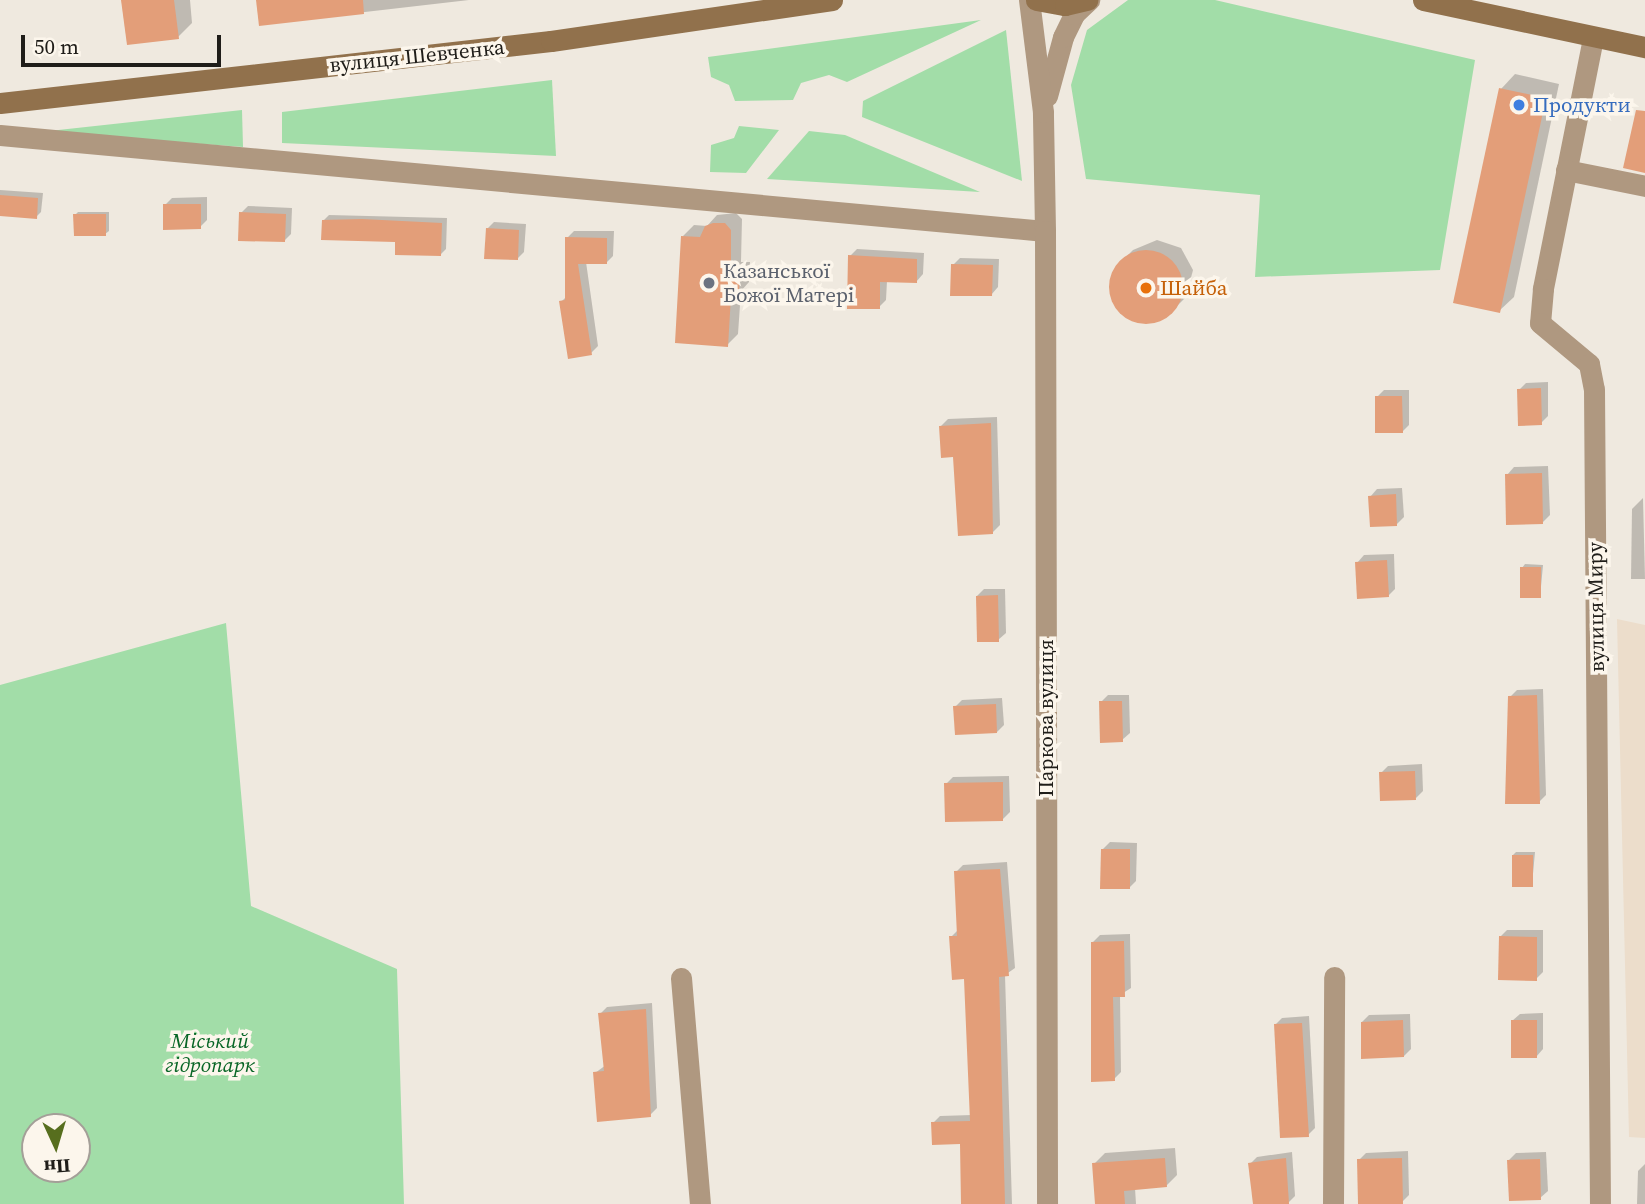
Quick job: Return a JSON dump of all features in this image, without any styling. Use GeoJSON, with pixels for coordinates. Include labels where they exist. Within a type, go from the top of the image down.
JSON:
{"type":"FeatureCollection","features":[{"type":"Feature","properties":{"kind":"main road","name":"вулиця Шевченка"},"geometry":{"type":"LineString","coordinates":[[0,103],[551,41],[832,0]]}},
{"type":"Feature","properties":{"kind":"main road"},"geometry":{"type":"LineString","coordinates":[[1036,0],[1065,5],[1088,0]]}},
{"type":"Feature","properties":{"kind":"main road"},"geometry":{"type":"LineString","coordinates":[[1423,0],[1645,47]]}},
{"type":"Feature","properties":{"kind":"street"},"geometry":{"type":"LineString","coordinates":[[736,15],[763,0]]}},
{"type":"Feature","properties":{"kind":"street"},"geometry":{"type":"LineString","coordinates":[[1029,0],[1043,112]]}},
{"type":"Feature","properties":{"kind":"street"},"geometry":{"type":"LineString","coordinates":[[1043,112],[1063,37],[1074,14],[1088,0]]}},
{"type":"Feature","properties":{"kind":"street","name":"вулиця Миру"},"geometry":{"type":"LineString","coordinates":[[1593,38],[1566,170],[1540,323],[1589,364],[1594,389],[1600,1204]]}},
{"type":"Feature","properties":{"kind":"street","name":"Паркова вулиця"},"geometry":{"type":"LineString","coordinates":[[1043,112],[1047,1204]]}},
{"type":"Feature","properties":{"kind":"street"},"geometry":{"type":"LineString","coordinates":[[0,135],[1045,231]]}},
{"type":"Feature","properties":{"kind":"street"},"geometry":{"type":"LineString","coordinates":[[1566,170],[1645,186]]}},
{"type":"Feature","properties":{"kind":"street"},"geometry":{"type":"LineString","coordinates":[[1333,1204],[1334,977]]}},
{"type":"Feature","properties":{"kind":"street"},"geometry":{"type":"LineString","coordinates":[[681,978],[700,1204]]}},
{"type":"Feature","properties":{"kind":"shaded area"},"geometry":{"type":"Polygon","coordinates":[[[1617,619],[1645,625],[1645,1138],[1629,1137],[1617,619]]]}},
{"type":"Feature","properties":{"kind":"green space"},"geometry":{"type":"Polygon","coordinates":[[[1128,0],[1215,0],[1475,60],[1440,270],[1255,277],[1260,195],[1086,179],[1071,85],[1087,30],[1128,0]]]}},
{"type":"Feature","properties":{"kind":"green space"},"geometry":{"type":"Polygon","coordinates":[[[981,20],[847,82],[829,75],[801,83],[793,100],[735,101],[729,85],[711,77],[708,57],[981,20]]]}},
{"type":"Feature","properties":{"kind":"green space"},"geometry":{"type":"Polygon","coordinates":[[[1006,30],[1022,181],[862,117],[863,101],[1006,30]]]}},
{"type":"Feature","properties":{"kind":"green space"},"geometry":{"type":"Polygon","coordinates":[[[552,80],[556,156],[282,143],[282,112],[552,80]]]}},
{"type":"Feature","properties":{"kind":"green space"},"geometry":{"type":"Polygon","coordinates":[[[242,110],[243,147],[40,132],[242,110]]]}},
{"type":"Feature","properties":{"kind":"green space"},"geometry":{"type":"Polygon","coordinates":[[[739,126],[779,130],[746,173],[710,172],[711,145],[734,138],[739,126]]]}},
{"type":"Feature","properties":{"kind":"green space"},"geometry":{"type":"Polygon","coordinates":[[[809,131],[845,135],[980,192],[767,179],[809,131]]]}},
{"type":"Feature","properties":{"kind":"green space","name":"Міський гідропарк"},"geometry":{"type":"Polygon","coordinates":[[[226,623],[251,906],[397,969],[404,1204],[0,1204],[0,685],[226,623]]]}},
{"type":"Feature","properties":{"kind":"building"},"geometry":{"type":"Polygon","coordinates":[[[121,0],[174,0],[179,39],[127,45],[121,0]]]}},
{"type":"Feature","properties":{"kind":"building"},"geometry":{"type":"Polygon","coordinates":[[[256,0],[363,0],[364,14],[259,26],[256,0]]]}},
{"type":"Feature","properties":{"kind":"building"},"geometry":{"type":"Polygon","coordinates":[[[1499,88],[1546,98],[1500,313],[1453,303],[1499,88]]]}},
{"type":"Feature","properties":{"kind":"building"},"geometry":{"type":"Polygon","coordinates":[[[1636,110],[1645,111],[1645,173],[1623,168],[1636,110]]]}},
{"type":"Feature","properties":{"kind":"building"},"geometry":{"type":"Polygon","coordinates":[[[0,195],[38,198],[37,219],[0,216],[0,195]]]}},
{"type":"Feature","properties":{"kind":"building"},"geometry":{"type":"Polygon","coordinates":[[[163,204],[201,204],[201,229],[163,230],[163,204]]]}},
{"type":"Feature","properties":{"kind":"building"},"geometry":{"type":"Polygon","coordinates":[[[239,212],[286,214],[285,242],[238,241],[239,212]]]}},
{"type":"Feature","properties":{"kind":"building"},"geometry":{"type":"Polygon","coordinates":[[[73,214],[106,214],[106,236],[74,236],[73,214]]]}},
{"type":"Feature","properties":{"kind":"building"},"geometry":{"type":"Polygon","coordinates":[[[322,220],[442,223],[441,256],[395,255],[395,242],[321,240],[322,220]]]}},
{"type":"Feature","properties":{"kind":"building","name":"Казанської Божої Матері"},"geometry":{"type":"Polygon","coordinates":[[[725,223],[731,230],[731,272],[740,272],[739,294],[731,296],[728,347],[675,343],[681,236],[700,237],[705,226],[725,223]]]}},
{"type":"Feature","properties":{"kind":"building"},"geometry":{"type":"Polygon","coordinates":[[[486,228],[519,230],[518,260],[484,259],[486,228]]]}},
{"type":"Feature","properties":{"kind":"building"},"geometry":{"type":"Polygon","coordinates":[[[565,237],[607,238],[607,264],[578,264],[592,355],[568,359],[559,301],[565,300],[565,237]]]}},
{"type":"Feature","properties":{"kind":"building","name":"Шайба"},"geometry":{"type":"Polygon","coordinates":[[[1146,250],[1167,256],[1177,266],[1183,287],[1177,308],[1167,318],[1146,324],[1125,318],[1115,308],[1109,287],[1115,266],[1125,256],[1146,250]]]}},
{"type":"Feature","properties":{"kind":"building"},"geometry":{"type":"Polygon","coordinates":[[[848,255],[917,259],[917,283],[880,282],[880,309],[847,309],[848,255]]]}},
{"type":"Feature","properties":{"kind":"building"},"geometry":{"type":"Polygon","coordinates":[[[951,264],[993,265],[992,296],[950,296],[951,264]]]}},
{"type":"Feature","properties":{"kind":"building"},"geometry":{"type":"Polygon","coordinates":[[[1541,388],[1542,425],[1518,426],[1517,389],[1541,388]]]}},
{"type":"Feature","properties":{"kind":"building"},"geometry":{"type":"Polygon","coordinates":[[[1375,396],[1402,396],[1403,433],[1375,433],[1375,396]]]}},
{"type":"Feature","properties":{"kind":"building"},"geometry":{"type":"Polygon","coordinates":[[[991,423],[993,534],[958,536],[953,457],[941,458],[939,426],[991,423]]]}},
{"type":"Feature","properties":{"kind":"building"},"geometry":{"type":"Polygon","coordinates":[[[1542,473],[1543,524],[1506,525],[1505,474],[1542,473]]]}},
{"type":"Feature","properties":{"kind":"building"},"geometry":{"type":"Polygon","coordinates":[[[1396,494],[1397,526],[1370,527],[1368,496],[1396,494]]]}},
{"type":"Feature","properties":{"kind":"building"},"geometry":{"type":"Polygon","coordinates":[[[1387,560],[1389,597],[1357,599],[1355,562],[1387,560]]]}},
{"type":"Feature","properties":{"kind":"building"},"geometry":{"type":"Polygon","coordinates":[[[1520,567],[1541,567],[1541,598],[1520,598],[1520,567]]]}},
{"type":"Feature","properties":{"kind":"building"},"geometry":{"type":"Polygon","coordinates":[[[998,595],[999,642],[977,642],[976,596],[998,595]]]}},
{"type":"Feature","properties":{"kind":"building"},"geometry":{"type":"Polygon","coordinates":[[[1537,695],[1540,804],[1505,804],[1508,696],[1537,695]]]}},
{"type":"Feature","properties":{"kind":"building"},"geometry":{"type":"Polygon","coordinates":[[[1099,701],[1122,701],[1123,742],[1100,743],[1099,701]]]}},
{"type":"Feature","properties":{"kind":"building"},"geometry":{"type":"Polygon","coordinates":[[[996,704],[997,733],[955,735],[953,706],[996,704]]]}},
{"type":"Feature","properties":{"kind":"building"},"geometry":{"type":"Polygon","coordinates":[[[1415,771],[1416,800],[1380,801],[1379,772],[1415,771]]]}},
{"type":"Feature","properties":{"kind":"building"},"geometry":{"type":"Polygon","coordinates":[[[1003,782],[1003,821],[945,822],[944,783],[1003,782]]]}},
{"type":"Feature","properties":{"kind":"building"},"geometry":{"type":"Polygon","coordinates":[[[1101,849],[1130,849],[1130,889],[1100,889],[1101,849]]]}},
{"type":"Feature","properties":{"kind":"building"},"geometry":{"type":"Polygon","coordinates":[[[1512,855],[1533,855],[1533,887],[1512,887],[1512,855]]]}},
{"type":"Feature","properties":{"kind":"building"},"geometry":{"type":"Polygon","coordinates":[[[1000,869],[1009,976],[999,977],[1005,1204],[961,1204],[960,1144],[932,1145],[931,1122],[970,1121],[964,979],[952,980],[949,936],[957,936],[954,871],[1000,869]]]}},
{"type":"Feature","properties":{"kind":"building"},"geometry":{"type":"Polygon","coordinates":[[[1499,936],[1537,937],[1537,981],[1498,980],[1499,936]]]}},
{"type":"Feature","properties":{"kind":"building"},"geometry":{"type":"Polygon","coordinates":[[[1124,941],[1125,997],[1113,997],[1115,1081],[1091,1082],[1091,942],[1124,941]]]}},
{"type":"Feature","properties":{"kind":"building"},"geometry":{"type":"Polygon","coordinates":[[[646,1009],[651,1117],[597,1122],[593,1072],[604,1071],[598,1013],[646,1009]]]}},
{"type":"Feature","properties":{"kind":"building"},"geometry":{"type":"Polygon","coordinates":[[[1403,1020],[1404,1057],[1361,1059],[1361,1022],[1403,1020]]]}},
{"type":"Feature","properties":{"kind":"building"},"geometry":{"type":"Polygon","coordinates":[[[1511,1020],[1537,1020],[1537,1058],[1511,1058],[1511,1020]]]}},
{"type":"Feature","properties":{"kind":"building"},"geometry":{"type":"Polygon","coordinates":[[[1302,1023],[1309,1137],[1280,1138],[1274,1024],[1302,1023]]]}},
{"type":"Feature","properties":{"kind":"building"},"geometry":{"type":"Polygon","coordinates":[[[1165,1158],[1167,1187],[1124,1191],[1125,1204],[1095,1204],[1092,1163],[1165,1158]]]}},
{"type":"Feature","properties":{"kind":"building"},"geometry":{"type":"Polygon","coordinates":[[[1286,1158],[1289,1204],[1253,1204],[1248,1163],[1286,1158]]]}},
{"type":"Feature","properties":{"kind":"building"},"geometry":{"type":"Polygon","coordinates":[[[1402,1158],[1403,1204],[1358,1204],[1357,1159],[1402,1158]]]}},
{"type":"Feature","properties":{"kind":"building"},"geometry":{"type":"Polygon","coordinates":[[[1540,1159],[1541,1200],[1509,1201],[1507,1160],[1540,1159]]]}},
{"type":"Feature","properties":{"kind":"place","name":"Продукти"},"geometry":{"type":"Point","coordinates":[1519,105]}},
{"type":"Feature","properties":{"kind":"place","name":"Казанської Божої Матері"},"geometry":{"type":"Point","coordinates":[709,283]}},
{"type":"Feature","properties":{"kind":"place","name":"Шайба"},"geometry":{"type":"Point","coordinates":[1146,288]}}]}
